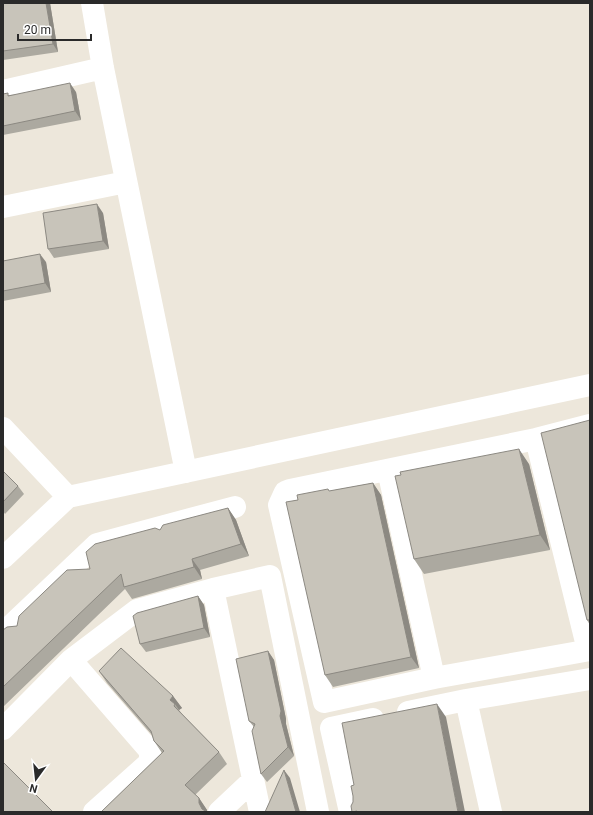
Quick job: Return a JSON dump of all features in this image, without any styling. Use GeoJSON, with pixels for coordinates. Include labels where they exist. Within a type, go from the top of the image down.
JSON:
{"type":"FeatureCollection","features":[{"type":"Feature","properties":{"kind":"street"},"geometry":{"type":"LineString","coordinates":[[92,3],[103,68],[186,472]]}},
{"type":"Feature","properties":{"kind":"street"},"geometry":{"type":"LineString","coordinates":[[3,91],[103,68]]}},
{"type":"Feature","properties":{"kind":"street"},"geometry":{"type":"LineString","coordinates":[[3,207],[126,182]]}},
{"type":"Feature","properties":{"kind":"street"},"geometry":{"type":"LineString","coordinates":[[3,558],[68,497],[590,385]]}},
{"type":"Feature","properties":{"kind":"street"},"geometry":{"type":"LineString","coordinates":[[536,439],[589,650],[434,678],[324,702],[279,505],[285,492],[536,439],[590,425]]}},
{"type":"Feature","properties":{"kind":"street"},"geometry":{"type":"LineString","coordinates":[[3,428],[68,497]]}},
{"type":"Feature","properties":{"kind":"street"},"geometry":{"type":"LineString","coordinates":[[388,470],[434,678]]}},
{"type":"Feature","properties":{"kind":"street"},"geometry":{"type":"LineString","coordinates":[[3,633],[97,544],[236,507]]}},
{"type":"Feature","properties":{"kind":"street"},"geometry":{"type":"LineString","coordinates":[[3,729],[71,660],[136,610],[213,589],[270,576],[318,812]]}},
{"type":"Feature","properties":{"kind":"street"},"geometry":{"type":"LineString","coordinates":[[213,589],[260,812]]}},
{"type":"Feature","properties":{"kind":"street"},"geometry":{"type":"LineString","coordinates":[[71,660],[150,751],[151,757],[150,762],[94,812]]}},
{"type":"Feature","properties":{"kind":"street"},"geometry":{"type":"LineString","coordinates":[[350,812],[331,728],[466,700],[590,679]]}},
{"type":"Feature","properties":{"kind":"street"},"geometry":{"type":"LineString","coordinates":[[466,700],[491,812]]}},
{"type":"Feature","properties":{"kind":"street"},"geometry":{"type":"LineString","coordinates":[[219,812],[253,780]]}},
{"type":"Feature","properties":{"kind":"building"},"geometry":{"type":"Polygon","coordinates":[[[3,3],[46,3],[53,44],[3,51],[3,3]]]}},
{"type":"Feature","properties":{"kind":"building"},"geometry":{"type":"Polygon","coordinates":[[[70,83],[75,111],[3,126],[3,94],[8,93],[8,96],[70,83]]]}},
{"type":"Feature","properties":{"kind":"building"},"geometry":{"type":"Polygon","coordinates":[[[97,204],[103,241],[48,249],[43,213],[97,204]]]}},
{"type":"Feature","properties":{"kind":"building"},"geometry":{"type":"Polygon","coordinates":[[[40,254],[45,283],[3,291],[3,261],[40,254]]]}},
{"type":"Feature","properties":{"kind":"building"},"geometry":{"type":"Polygon","coordinates":[[[590,420],[590,620],[587,620],[541,433],[590,420]]]}},
{"type":"Feature","properties":{"kind":"building"},"geometry":{"type":"Polygon","coordinates":[[[519,449],[540,535],[414,559],[395,476],[401,475],[400,472],[519,449]]]}},
{"type":"Feature","properties":{"kind":"building"},"geometry":{"type":"Polygon","coordinates":[[[3,471],[18,486],[3,502],[3,471]]]}},
{"type":"Feature","properties":{"kind":"building"},"geometry":{"type":"Polygon","coordinates":[[[373,483],[411,657],[325,675],[286,502],[298,500],[297,495],[373,483]]]}},
{"type":"Feature","properties":{"kind":"building"},"geometry":{"type":"Polygon","coordinates":[[[228,508],[241,544],[192,559],[194,567],[124,587],[121,574],[3,687],[3,630],[7,627],[17,626],[19,616],[67,570],[90,569],[86,552],[95,544],[155,528],[160,530],[163,525],[228,508]]]}},
{"type":"Feature","properties":{"kind":"building"},"geometry":{"type":"Polygon","coordinates":[[[198,596],[204,628],[140,644],[133,616],[137,613],[198,596]]]}},
{"type":"Feature","properties":{"kind":"building"},"geometry":{"type":"Polygon","coordinates":[[[121,648],[173,696],[170,700],[175,704],[174,706],[219,752],[185,785],[199,798],[199,803],[202,809],[207,812],[101,812],[164,751],[154,741],[151,731],[99,671],[121,648]]]}},
{"type":"Feature","properties":{"kind":"building"},"geometry":{"type":"Polygon","coordinates":[[[268,651],[281,711],[280,716],[288,747],[261,774],[252,731],[255,724],[249,721],[236,659],[268,651]]]}},
{"type":"Feature","properties":{"kind":"building"},"geometry":{"type":"Polygon","coordinates":[[[437,704],[458,812],[352,812],[351,806],[353,796],[351,786],[354,785],[342,723],[437,704]]]}},
{"type":"Feature","properties":{"kind":"building"},"geometry":{"type":"Polygon","coordinates":[[[3,762],[53,812],[3,812],[3,762]]]}},
{"type":"Feature","properties":{"kind":"building"},"geometry":{"type":"Polygon","coordinates":[[[284,770],[296,812],[265,812],[284,770]]]}}]}
